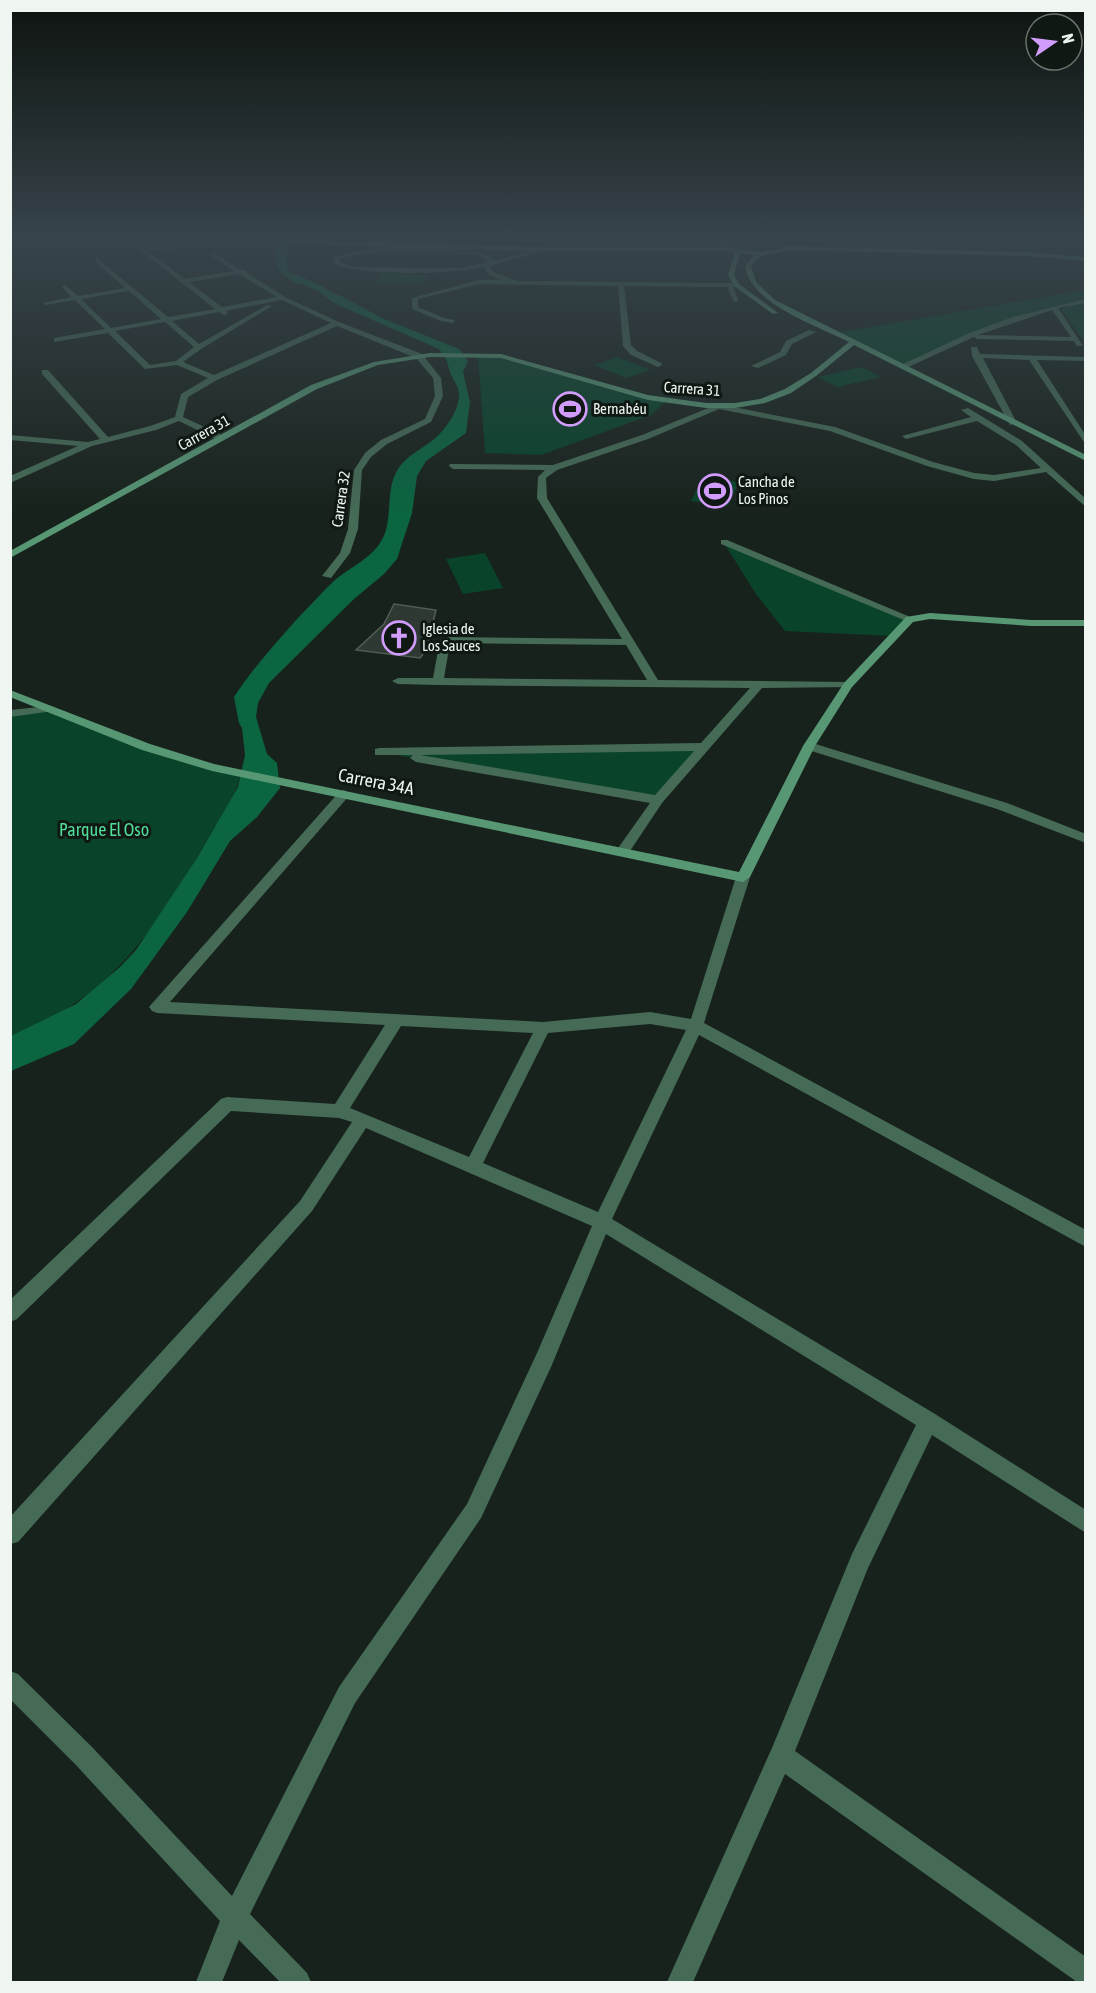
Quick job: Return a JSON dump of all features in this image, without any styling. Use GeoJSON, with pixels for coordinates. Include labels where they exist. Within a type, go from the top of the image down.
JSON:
{"type":"FeatureCollection","features":[{"type":"Feature","properties":{"kind":"main road"},"geometry":{"type":"LineString","coordinates":[[808,330],[822,336]]}},
{"type":"Feature","properties":{"kind":"main road"},"geometry":{"type":"LineString","coordinates":[[829,330],[1086,459]]}},
{"type":"Feature","properties":{"kind":"main road","name":"Carrera 31"},"geometry":{"type":"LineString","coordinates":[[10,555],[314,387],[362,367],[423,356],[478,355],[517,358],[563,375],[665,402],[718,406],[754,402],[786,393],[841,346],[853,342]]}},
{"type":"Feature","properties":{"kind":"main road"},"geometry":{"type":"LineString","coordinates":[[841,346],[854,353]]}},
{"type":"Feature","properties":{"kind":"main road"},"geometry":{"type":"LineString","coordinates":[[962,408],[1013,423]]}},
{"type":"Feature","properties":{"kind":"main road"},"geometry":{"type":"LineString","coordinates":[[743,877],[809,746],[848,685],[891,636],[910,619],[930,615],[1031,623],[1086,623]]}},
{"type":"Feature","properties":{"kind":"main road","name":"Carrera 34A"},"geometry":{"type":"LineString","coordinates":[[13,699],[49,710],[146,747],[212,767],[743,877]]}},
{"type":"Feature","properties":{"kind":"street"},"geometry":{"type":"LineString","coordinates":[[57,340],[111,330],[148,366],[178,363],[214,378]]}},
{"type":"Feature","properties":{"kind":"street"},"geometry":{"type":"LineString","coordinates":[[178,330],[198,347]]}},
{"type":"Feature","properties":{"kind":"street"},"geometry":{"type":"LineString","coordinates":[[178,363],[225,330]]}},
{"type":"Feature","properties":{"kind":"street"},"geometry":{"type":"LineString","coordinates":[[179,418],[184,396],[214,378],[321,330]]}},
{"type":"Feature","properties":{"kind":"street"},"geometry":{"type":"LineString","coordinates":[[355,330],[423,356]]}},
{"type":"Feature","properties":{"kind":"street"},"geometry":{"type":"LineString","coordinates":[[625,330],[627,346],[634,353],[658,365]]}},
{"type":"Feature","properties":{"kind":"street"},"geometry":{"type":"LineString","coordinates":[[755,366],[783,352],[789,343],[808,330]]}},
{"type":"Feature","properties":{"kind":"street"},"geometry":{"type":"LineString","coordinates":[[903,366],[986,330]]}},
{"type":"Feature","properties":{"kind":"street"},"geometry":{"type":"LineString","coordinates":[[1070,330],[1086,352]]}},
{"type":"Feature","properties":{"kind":"street"},"geometry":{"type":"LineString","coordinates":[[968,336],[1076,339]]}},
{"type":"Feature","properties":{"kind":"street"},"geometry":{"type":"LineString","coordinates":[[968,336],[976,356],[1013,423]]}},
{"type":"Feature","properties":{"kind":"street","name":"Carrera 32"},"geometry":{"type":"LineString","coordinates":[[327,576],[345,553],[353,529],[358,470],[368,455],[394,436],[424,423],[430,416],[439,396],[437,378],[423,356]]}},
{"type":"Feature","properties":{"kind":"street"},"geometry":{"type":"LineString","coordinates":[[976,356],[1086,359]]}},
{"type":"Feature","properties":{"kind":"street"},"geometry":{"type":"LineString","coordinates":[[1031,357],[1086,443]]}},
{"type":"Feature","properties":{"kind":"street"},"geometry":{"type":"LineString","coordinates":[[45,372],[106,440]]}},
{"type":"Feature","properties":{"kind":"street"},"geometry":{"type":"LineString","coordinates":[[655,684],[542,498],[542,477],[554,468],[645,437],[718,406],[832,429],[974,477],[994,478],[1048,469]]}},
{"type":"Feature","properties":{"kind":"street"},"geometry":{"type":"LineString","coordinates":[[962,408],[1019,443],[1086,504]]}},
{"type":"Feature","properties":{"kind":"street"},"geometry":{"type":"LineString","coordinates":[[10,480],[89,444],[153,428],[179,418],[221,438]]}},
{"type":"Feature","properties":{"kind":"street"},"geometry":{"type":"LineString","coordinates":[[906,436],[978,418]]}},
{"type":"Feature","properties":{"kind":"street"},"geometry":{"type":"LineString","coordinates":[[10,437],[89,444]]}},
{"type":"Feature","properties":{"kind":"street"},"geometry":{"type":"LineString","coordinates":[[453,466],[554,468]]}},
{"type":"Feature","properties":{"kind":"street"},"geometry":{"type":"LineString","coordinates":[[724,543],[910,619]]}},
{"type":"Feature","properties":{"kind":"street"},"geometry":{"type":"LineString","coordinates":[[438,682],[445,640],[631,642]]}},
{"type":"Feature","properties":{"kind":"street"},"geometry":{"type":"LineString","coordinates":[[398,681],[848,685]]}},
{"type":"Feature","properties":{"kind":"street"},"geometry":{"type":"LineString","coordinates":[[623,851],[658,801],[758,686]]}},
{"type":"Feature","properties":{"kind":"street"},"geometry":{"type":"LineString","coordinates":[[10,714],[49,710]]}},
{"type":"Feature","properties":{"kind":"street"},"geometry":{"type":"LineString","coordinates":[[809,746],[1002,806],[1086,839]]}},
{"type":"Feature","properties":{"kind":"street"},"geometry":{"type":"LineString","coordinates":[[658,801],[380,752],[704,747]]}},
{"type":"Feature","properties":{"kind":"street"},"geometry":{"type":"LineString","coordinates":[[344,795],[156,1007],[543,1028],[650,1018],[696,1026],[1086,1239]]}},
{"type":"Feature","properties":{"kind":"street"},"geometry":{"type":"LineString","coordinates":[[209,1983],[234,1919],[347,1695],[474,1511],[544,1360],[602,1222],[696,1026],[743,877]]}},
{"type":"Feature","properties":{"kind":"street"},"geometry":{"type":"LineString","coordinates":[[339,1111],[403,1021]]}},
{"type":"Feature","properties":{"kind":"street"},"geometry":{"type":"LineString","coordinates":[[472,1167],[543,1028]]}},
{"type":"Feature","properties":{"kind":"street"},"geometry":{"type":"LineString","coordinates":[[10,1312],[227,1104],[339,1111],[363,1119],[602,1222],[928,1421],[1086,1523]]}},
{"type":"Feature","properties":{"kind":"street"},"geometry":{"type":"LineString","coordinates":[[10,1534],[306,1206],[363,1119]]}},
{"type":"Feature","properties":{"kind":"street"},"geometry":{"type":"LineString","coordinates":[[684,1981],[781,1756],[860,1562],[928,1421]]}},
{"type":"Feature","properties":{"kind":"street"},"geometry":{"type":"LineString","coordinates":[[10,1682],[50,1720],[234,1919],[298,1983]]}},
{"type":"Feature","properties":{"kind":"street"},"geometry":{"type":"LineString","coordinates":[[781,1756],[1086,1973]]}},
{"type":"Feature","properties":{"kind":"green space"},"geometry":{"type":"Polygon","coordinates":[[[853,330],[985,330],[903,366],[836,333],[853,330]]]}},
{"type":"Feature","properties":{"kind":"green space"},"geometry":{"type":"Polygon","coordinates":[[[1076,330],[1085,330],[1085,343],[1076,330]]]}},
{"type":"Feature","properties":{"kind":"green space","name":"Bernabéu"},"geometry":{"type":"Polygon","coordinates":[[[478,355],[500,356],[665,402],[651,415],[541,455],[485,453],[478,355]]]}},
{"type":"Feature","properties":{"kind":"green space"},"geometry":{"type":"Polygon","coordinates":[[[617,357],[651,370],[626,378],[594,365],[617,357]]]}},
{"type":"Feature","properties":{"kind":"green space"},"geometry":{"type":"Polygon","coordinates":[[[861,367],[881,377],[837,387],[818,377],[861,367]]]}},
{"type":"Feature","properties":{"kind":"green space","name":"Cancha de Los Pinos"},"geometry":{"type":"Polygon","coordinates":[[[703,477],[739,482],[728,506],[691,501],[703,477]]]}},
{"type":"Feature","properties":{"kind":"green space"},"geometry":{"type":"Polygon","coordinates":[[[724,543],[910,619],[892,636],[785,631],[756,594],[724,543]]]}},
{"type":"Feature","properties":{"kind":"green space"},"geometry":{"type":"Polygon","coordinates":[[[485,553],[503,588],[463,594],[446,559],[485,553]]]}},
{"type":"Feature","properties":{"kind":"green space","name":"Parque El Oso"},"geometry":{"type":"Polygon","coordinates":[[[49,709],[146,747],[241,773],[231,800],[188,874],[127,958],[76,1003],[45,1021],[11,1036],[11,714],[49,709]]]}},
{"type":"Feature","properties":{"kind":"green space"},"geometry":{"type":"Polygon","coordinates":[[[704,747],[658,800],[379,752],[704,747]]]}},
{"type":"Feature","properties":{"kind":"shaded area"},"geometry":{"type":"Polygon","coordinates":[[[396,330],[412,330],[459,349],[468,361],[463,372],[470,402],[466,433],[426,461],[417,476],[412,513],[397,559],[269,683],[258,703],[256,717],[267,754],[277,763],[280,788],[257,817],[230,841],[187,912],[131,989],[74,1044],[11,1071],[11,1036],[76,1004],[120,967],[136,950],[197,858],[238,787],[245,755],[242,728],[234,697],[256,666],[297,619],[335,580],[378,546],[387,528],[391,488],[398,469],[410,456],[438,436],[451,419],[457,406],[459,393],[447,360],[439,349],[396,330]]]}},
{"type":"Feature","properties":{"kind":"building","name":"Iglesia de Los Sauces"},"geometry":{"type":"Polygon","coordinates":[[[394,604],[436,610],[426,650],[420,658],[356,650],[384,624],[394,604]]]}},
{"type":"Feature","properties":{"kind":"place","name":"Bernabéu"},"geometry":{"type":"Point","coordinates":[570,409]}},
{"type":"Feature","properties":{"kind":"place","name":"Cancha de Los Pinos"},"geometry":{"type":"Point","coordinates":[715,491]}},
{"type":"Feature","properties":{"kind":"place","name":"Iglesia de Los Sauces"},"geometry":{"type":"Point","coordinates":[399,638]}}]}
